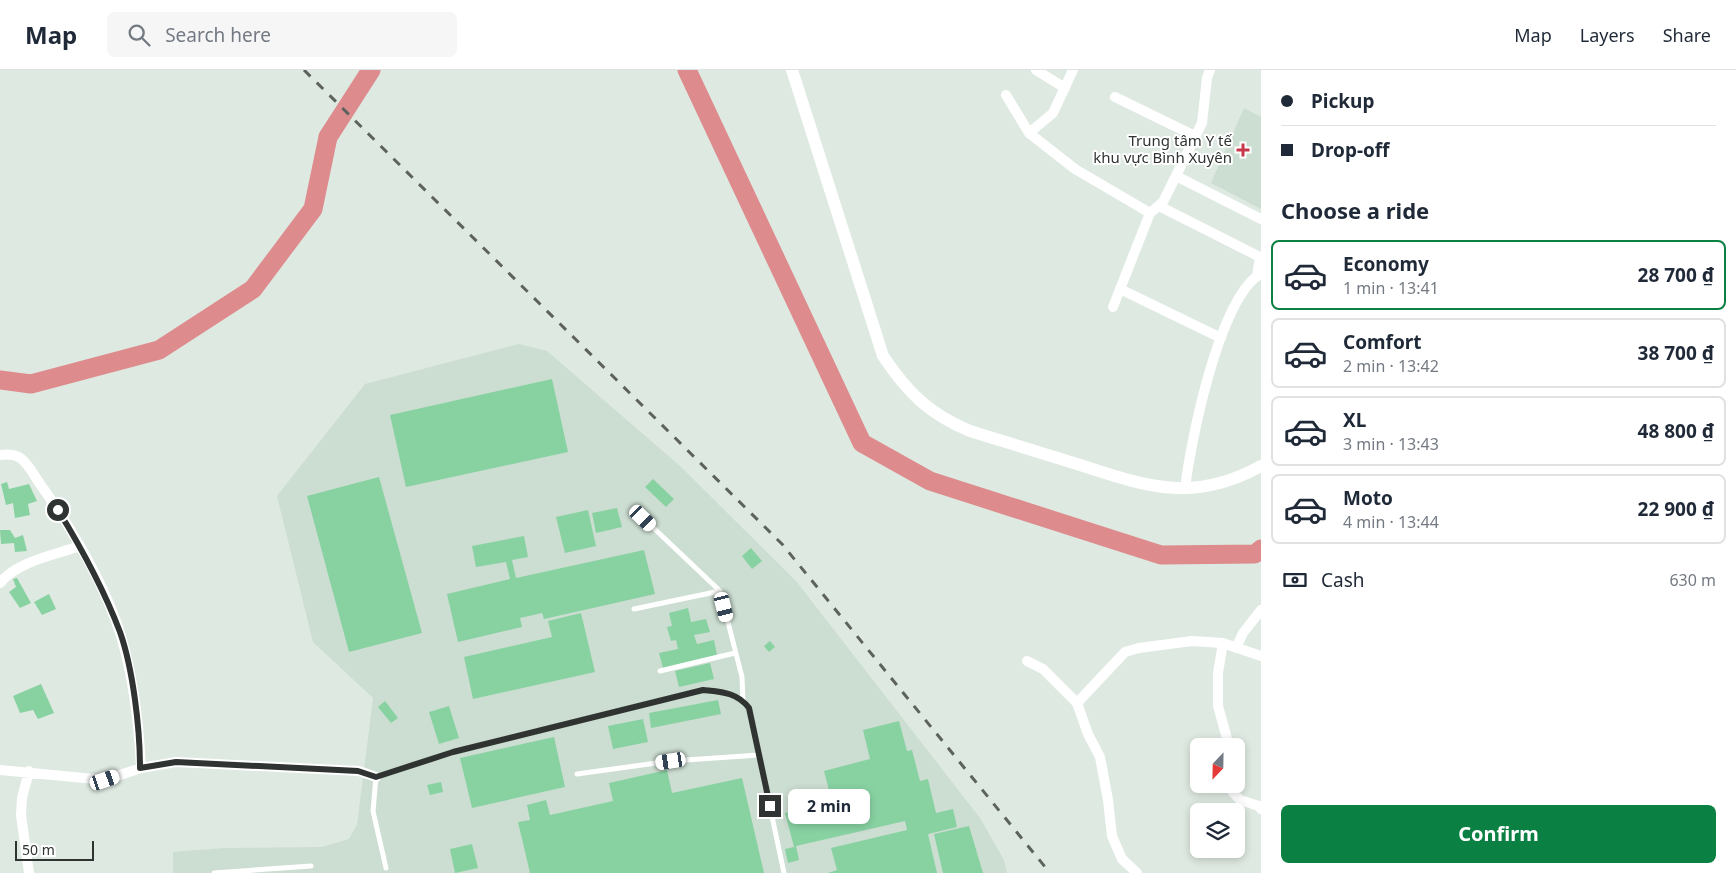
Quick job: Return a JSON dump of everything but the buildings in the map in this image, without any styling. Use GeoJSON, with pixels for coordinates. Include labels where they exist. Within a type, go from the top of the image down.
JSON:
{"type":"FeatureCollection","features":[{"type":"Feature","properties":{"kind":"street"},"geometry":{"type":"LineString","coordinates":[[792,70],[876,339],[883,356],[906,389],[923,405],[948,422],[970,431],[1133,483],[1185,489],[1207,487],[1234,479],[1261,466]]}},
{"type":"Feature","properties":{"kind":"street"},"geometry":{"type":"LineString","coordinates":[[1036,70],[1066,88]]}},
{"type":"Feature","properties":{"kind":"street"},"geometry":{"type":"LineString","coordinates":[[1030,133],[1053,113],[1073,70]]}},
{"type":"Feature","properties":{"kind":"street"},"geometry":{"type":"LineString","coordinates":[[1113,308],[1150,213],[1163,202],[1202,123],[1206,78],[1210,70]]}},
{"type":"Feature","properties":{"kind":"street"},"geometry":{"type":"LineString","coordinates":[[1006,95],[1030,133],[1075,169],[1150,213]]}},
{"type":"Feature","properties":{"kind":"street"},"geometry":{"type":"LineString","coordinates":[[1115,97],[1196,136]]}},
{"type":"Feature","properties":{"kind":"street"},"geometry":{"type":"LineString","coordinates":[[1176,176],[1261,219]]}},
{"type":"Feature","properties":{"kind":"street"},"geometry":{"type":"LineString","coordinates":[[1159,206],[1260,257],[1257,276],[1247,283],[1221,338],[1196,422],[1185,489]]}},
{"type":"Feature","properties":{"kind":"street"},"geometry":{"type":"LineString","coordinates":[[1120,289],[1221,338]]}},
{"type":"Feature","properties":{"kind":"street"},"geometry":{"type":"LineString","coordinates":[[0,454],[13,455],[25,463],[58,510],[80,546],[105,598],[122,641],[128,664],[140,768]]}},
{"type":"Feature","properties":{"kind":"street"},"geometry":{"type":"LineString","coordinates":[[0,583],[11,572],[21,567],[80,546]]}},
{"type":"Feature","properties":{"kind":"street"},"geometry":{"type":"LineString","coordinates":[[1236,648],[1243,633],[1261,610]]}},
{"type":"Feature","properties":{"kind":"street"},"geometry":{"type":"LineString","coordinates":[[1077,703],[1125,652],[1139,648],[1192,641],[1223,644],[1261,656]]}},
{"type":"Feature","properties":{"kind":"street"},"geometry":{"type":"LineString","coordinates":[[1223,644],[1218,673],[1218,706],[1226,738]]}},
{"type":"Feature","properties":{"kind":"street"},"geometry":{"type":"LineString","coordinates":[[1027,661],[1043,669],[1077,703],[1088,734],[1100,757],[1112,836],[1122,859],[1137,873]]}},
{"type":"Feature","properties":{"kind":"street"},"geometry":{"type":"LineString","coordinates":[[0,770],[29,771],[105,780],[140,768],[176,762],[358,771],[376,777]]}},
{"type":"Feature","properties":{"kind":"street"},"geometry":{"type":"LineString","coordinates":[[29,771],[22,798],[21,815],[29,873]]}},
{"type":"Feature","properties":{"kind":"street"},"geometry":{"type":"LineString","coordinates":[[1234,793],[1240,800],[1259,806],[1261,809]]}},
{"type":"Feature","properties":{"kind":"lane"},"geometry":{"type":"LineString","coordinates":[[643,518],[720,591],[742,677],[743,701]]}},
{"type":"Feature","properties":{"kind":"lane"},"geometry":{"type":"LineString","coordinates":[[634,609],[720,591]]}},
{"type":"Feature","properties":{"kind":"lane"},"geometry":{"type":"LineString","coordinates":[[660,671],[736,653]]}},
{"type":"Feature","properties":{"kind":"lane"},"geometry":{"type":"LineString","coordinates":[[386,868],[373,812],[376,777],[453,752],[703,690],[727,692],[743,701],[749,708],[784,873]]}},
{"type":"Feature","properties":{"kind":"lane"},"geometry":{"type":"LineString","coordinates":[[577,774],[671,761],[759,755]]}},
{"type":"Feature","properties":{"kind":"lane"},"geometry":{"type":"LineString","coordinates":[[214,873],[311,866]]}},
{"type":"Feature","properties":{"kind":"shaded area","name":"Trung tâm Y tế khu vực Bình Xuyên"},"geometry":{"type":"Polygon","coordinates":[[[1244,108],[1261,117],[1261,209],[1211,183],[1244,108]]]}},
{"type":"Feature","properties":{"kind":"shaded area"},"geometry":{"type":"Polygon","coordinates":[[[519,344],[547,351],[680,466],[796,581],[980,818],[1004,860],[1007,873],[173,873],[173,852],[224,848],[322,847],[349,839],[357,825],[373,698],[313,642],[277,496],[365,384],[519,344]]]}},
{"type":"Feature","properties":{"kind":"waterway"},"geometry":{"type":"LineString","coordinates":[[0,380],[31,384],[159,350],[253,289],[313,209],[328,137],[371,70]]}},
{"type":"Feature","properties":{"kind":"waterway"},"geometry":{"type":"LineString","coordinates":[[687,70],[862,443],[930,481],[1161,555],[1255,554],[1261,549]]}},
{"type":"Feature","properties":{"kind":"railway"},"geometry":{"type":"LineString","coordinates":[[304,70],[782,544],[1050,873]]}},
{"type":"Feature","properties":{"kind":"place","name":"Trung tâm Y tế khu vực Bình Xuyên"},"geometry":{"type":"Point","coordinates":[1243,150]}},
{"type":"Feature","properties":{"kind":"route"},"geometry":{"type":"LineString","coordinates":[[58,510],[80,546],[120,634],[128,664],[140,750],[140,768],[176,762],[358,771],[376,777],[453,752],[703,690],[727,692],[743,701],[749,708],[770,806]]}}]}
